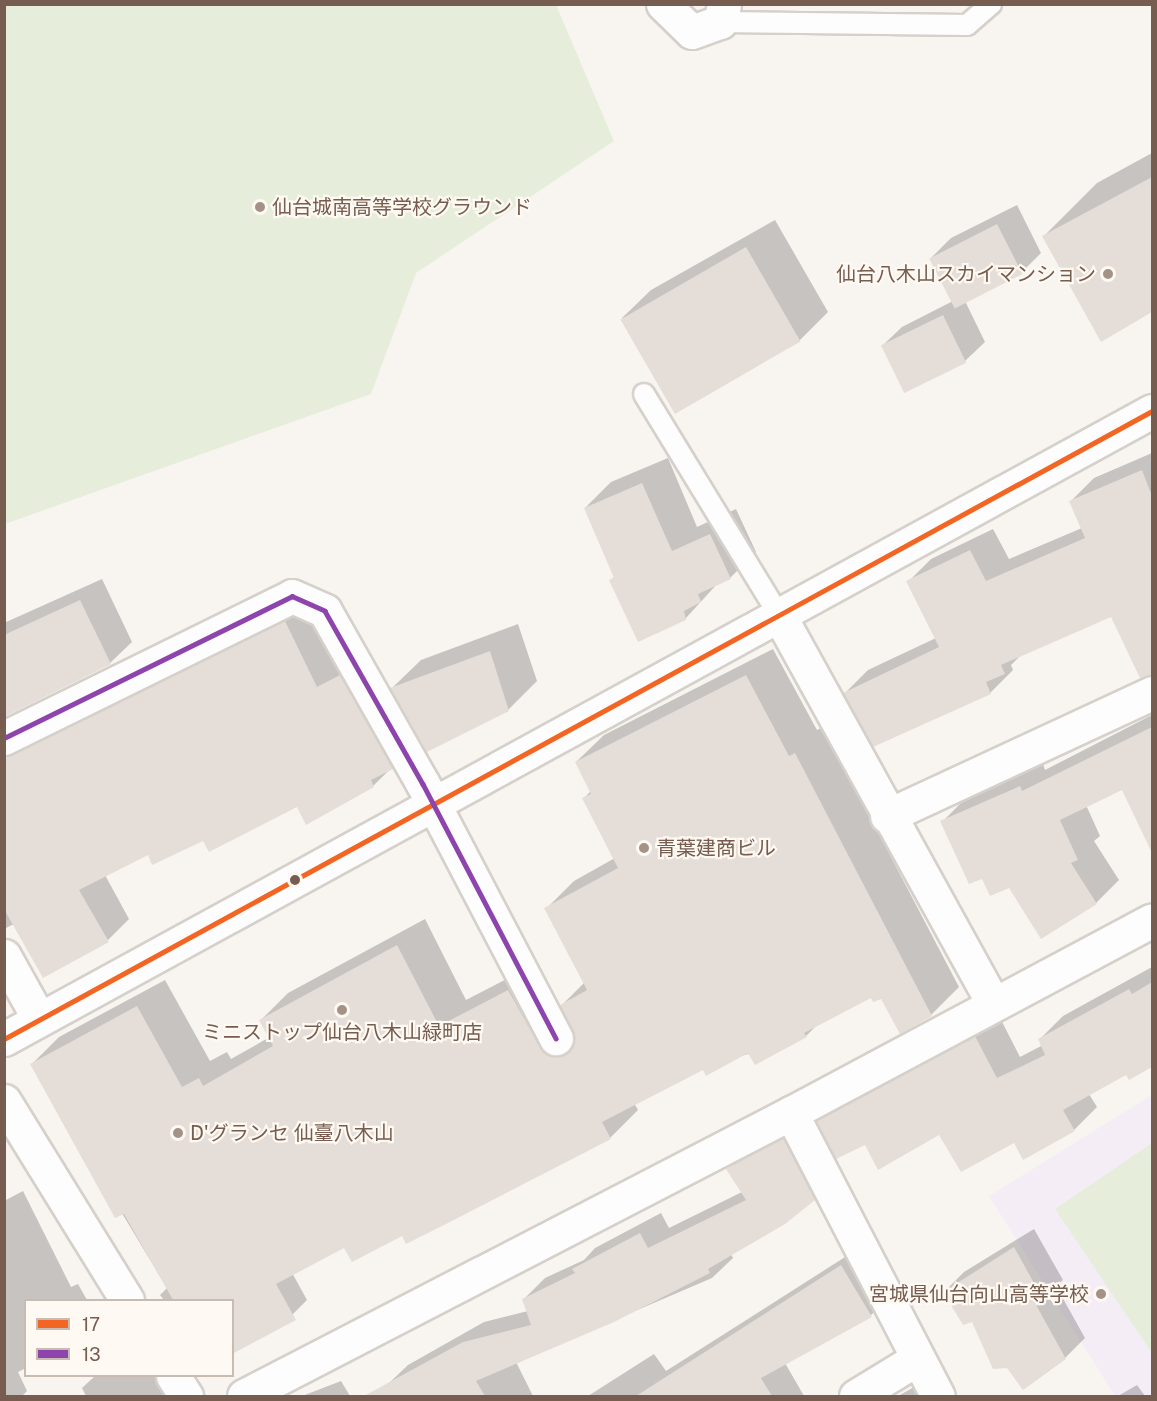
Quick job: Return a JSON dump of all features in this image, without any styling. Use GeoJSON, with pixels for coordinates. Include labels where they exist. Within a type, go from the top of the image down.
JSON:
{"type":"FeatureCollection","features":[{"type":"Feature","properties":{"kind":"street"},"geometry":{"type":"LineString","coordinates":[[663,4],[692,32],[722,13]]}},
{"type":"Feature","properties":{"kind":"street"},"geometry":{"type":"LineString","coordinates":[[4,1039],[780,617],[1152,411]]}},
{"type":"Feature","properties":{"kind":"street"},"geometry":{"type":"LineString","coordinates":[[4,738],[292,596],[325,610],[434,806],[556,1038]]}},
{"type":"Feature","properties":{"kind":"street"},"geometry":{"type":"LineString","coordinates":[[780,617],[887,816],[994,1004]]}},
{"type":"Feature","properties":{"kind":"street"},"geometry":{"type":"LineString","coordinates":[[887,816],[1152,693]]}},
{"type":"Feature","properties":{"kind":"street"},"geometry":{"type":"LineString","coordinates":[[244,1396],[791,1113],[1152,920]]}},
{"type":"Feature","properties":{"kind":"street"},"geometry":{"type":"LineString","coordinates":[[4,956],[39,1019]]}},
{"type":"Feature","properties":{"kind":"street"},"geometry":{"type":"LineString","coordinates":[[4,1101],[126,1299]]}},
{"type":"Feature","properties":{"kind":"street"},"geometry":{"type":"LineString","coordinates":[[791,1113],[938,1396]]}},
{"type":"Feature","properties":{"kind":"street"},"geometry":{"type":"LineString","coordinates":[[856,1396],[917,1359]]}},
{"type":"Feature","properties":{"kind":"street"},"geometry":{"type":"LineString","coordinates":[[174,1377],[186,1396]]}},
{"type":"Feature","properties":{"kind":"lane"},"geometry":{"type":"LineString","coordinates":[[722,13],[967,25],[991,4]]}},
{"type":"Feature","properties":{"kind":"lane"},"geometry":{"type":"LineString","coordinates":[[644,394],[780,617]]}},
{"type":"Feature","properties":{"kind":"shaded area","name":"宮城県仙台向山高等学校"},"geometry":{"type":"Polygon","coordinates":[[[1152,1095],[1152,1396],[1115,1396],[989,1196],[1152,1095]]]}},
{"type":"Feature","properties":{"kind":"green space","name":"仙台城南高等学校グラウンド"},"geometry":{"type":"Polygon","coordinates":[[[4,5],[556,5],[614,141],[416,273],[371,394],[5,524],[4,5]]]}},
{"type":"Feature","properties":{"kind":"green space"},"geometry":{"type":"Polygon","coordinates":[[[1152,1143],[1152,1353],[1055,1209],[1152,1143]]]}},
{"type":"Feature","properties":{"kind":"building","name":"仙台八木山スカイマンション"},"geometry":{"type":"Polygon","coordinates":[[[1152,177],[1152,312],[1101,342],[1042,236],[1152,177]]]}},
{"type":"Feature","properties":{"kind":"building"},"geometry":{"type":"Polygon","coordinates":[[[997,224],[1022,274],[955,308],[929,259],[997,224]]]}},
{"type":"Feature","properties":{"kind":"building"},"geometry":{"type":"Polygon","coordinates":[[[746,247],[801,341],[675,414],[620,320],[746,247]]]}},
{"type":"Feature","properties":{"kind":"building"},"geometry":{"type":"Polygon","coordinates":[[[943,315],[966,363],[904,393],[881,345],[943,315]]]}},
{"type":"Feature","properties":{"kind":"building"},"geometry":{"type":"Polygon","coordinates":[[[1142,470],[1152,496],[1152,674],[1140,678],[1111,617],[1001,665],[1005,674],[986,682],[991,694],[873,747],[843,693],[939,647],[906,581],[970,550],[986,581],[1085,538],[1069,501],[1142,470]]]}},
{"type":"Feature","properties":{"kind":"building"},"geometry":{"type":"Polygon","coordinates":[[[642,483],[672,551],[710,534],[731,579],[698,594],[701,602],[684,611],[686,620],[638,642],[609,580],[614,578],[584,508],[642,483]]]}},
{"type":"Feature","properties":{"kind":"building"},"geometry":{"type":"Polygon","coordinates":[[[80,600],[111,664],[4,717],[4,635],[80,600]]]}},
{"type":"Feature","properties":{"kind":"building"},"geometry":{"type":"Polygon","coordinates":[[[285,621],[317,687],[340,675],[393,769],[371,780],[374,787],[306,825],[297,807],[209,852],[203,841],[152,865],[148,855],[79,890],[109,942],[43,978],[4,909],[4,756],[285,621]]]}},
{"type":"Feature","properties":{"kind":"building"},"geometry":{"type":"Polygon","coordinates":[[[490,651],[509,711],[427,752],[390,688],[490,651]]]}},
{"type":"Feature","properties":{"kind":"building"},"geometry":{"type":"Polygon","coordinates":[[[746,675],[789,756],[795,753],[932,1016],[900,1034],[881,999],[873,1002],[871,998],[804,1033],[807,1037],[755,1065],[748,1053],[706,1076],[703,1070],[602,1122],[611,1139],[446,1224],[406,1244],[402,1236],[352,1262],[344,1248],[276,1284],[296,1320],[234,1353],[234,1299],[172,1299],[124,1214],[115,1218],[30,1064],[137,1006],[182,1087],[199,1078],[203,1086],[273,1046],[259,1020],[397,945],[439,1026],[508,990],[540,1047],[555,1057],[565,1054],[575,1038],[560,1005],[587,990],[544,908],[618,868],[582,798],[591,794],[575,762],[746,675]]]}},
{"type":"Feature","properties":{"kind":"building"},"geometry":{"type":"Polygon","coordinates":[[[1152,727],[1152,853],[1122,790],[1060,820],[1078,860],[1071,863],[1097,904],[1041,939],[1009,888],[990,896],[982,879],[969,884],[940,821],[1020,786],[1022,791],[1152,727]]]}},
{"type":"Feature","properties":{"kind":"building"},"geometry":{"type":"Polygon","coordinates":[[[1152,982],[1152,1067],[1129,1080],[1126,1075],[1063,1110],[1075,1131],[1023,1160],[1014,1143],[961,1172],[939,1135],[878,1170],[865,1145],[836,1159],[816,1121],[975,1036],[997,1078],[1045,1055],[1038,1039],[1129,989],[1132,994],[1152,982]]]}},
{"type":"Feature","properties":{"kind":"building"},"geometry":{"type":"Polygon","coordinates":[[[783,1138],[815,1200],[785,1224],[708,1269],[710,1273],[614,1322],[476,1381],[485,1396],[364,1396],[463,1342],[531,1325],[522,1299],[575,1273],[572,1269],[640,1233],[648,1248],[746,1200],[726,1169],[783,1138]]]}},
{"type":"Feature","properties":{"kind":"building"},"geometry":{"type":"Polygon","coordinates":[[[1014,1247],[1044,1301],[1035,1303],[1066,1359],[1023,1390],[1007,1368],[993,1369],[972,1322],[963,1325],[943,1292],[1014,1247]]]}},
{"type":"Feature","properties":{"kind":"building"},"geometry":{"type":"Polygon","coordinates":[[[841,1265],[872,1317],[761,1378],[772,1396],[636,1396],[841,1265]]]}},
{"type":"Feature","properties":{"kind":"transit line","name":"17"},"geometry":{"type":"LineString","coordinates":[[4,1039],[1152,411]]}},
{"type":"Feature","properties":{"kind":"transit line","name":"13"},"geometry":{"type":"LineString","coordinates":[[4,738],[292,596],[325,611],[423,784],[556,1038]]}},
{"type":"Feature","properties":{"kind":"place","name":"仙台城南高等学校グラウンド"},"geometry":{"type":"Point","coordinates":[260,207]}},
{"type":"Feature","properties":{"kind":"place","name":"仙台八木山スカイマンション"},"geometry":{"type":"Point","coordinates":[1108,274]}},
{"type":"Feature","properties":{"kind":"place","name":"青葉建商ビル"},"geometry":{"type":"Point","coordinates":[644,848]}},
{"type":"Feature","properties":{"kind":"place","name":"ミニストップ仙台八木山緑町店"},"geometry":{"type":"Point","coordinates":[342,1010]}},
{"type":"Feature","properties":{"kind":"place","name":"D'グランセ 仙臺八木山"},"geometry":{"type":"Point","coordinates":[178,1133]}},
{"type":"Feature","properties":{"kind":"place","name":"宮城県仙台向山高等学校"},"geometry":{"type":"Point","coordinates":[1101,1294]}}]}
